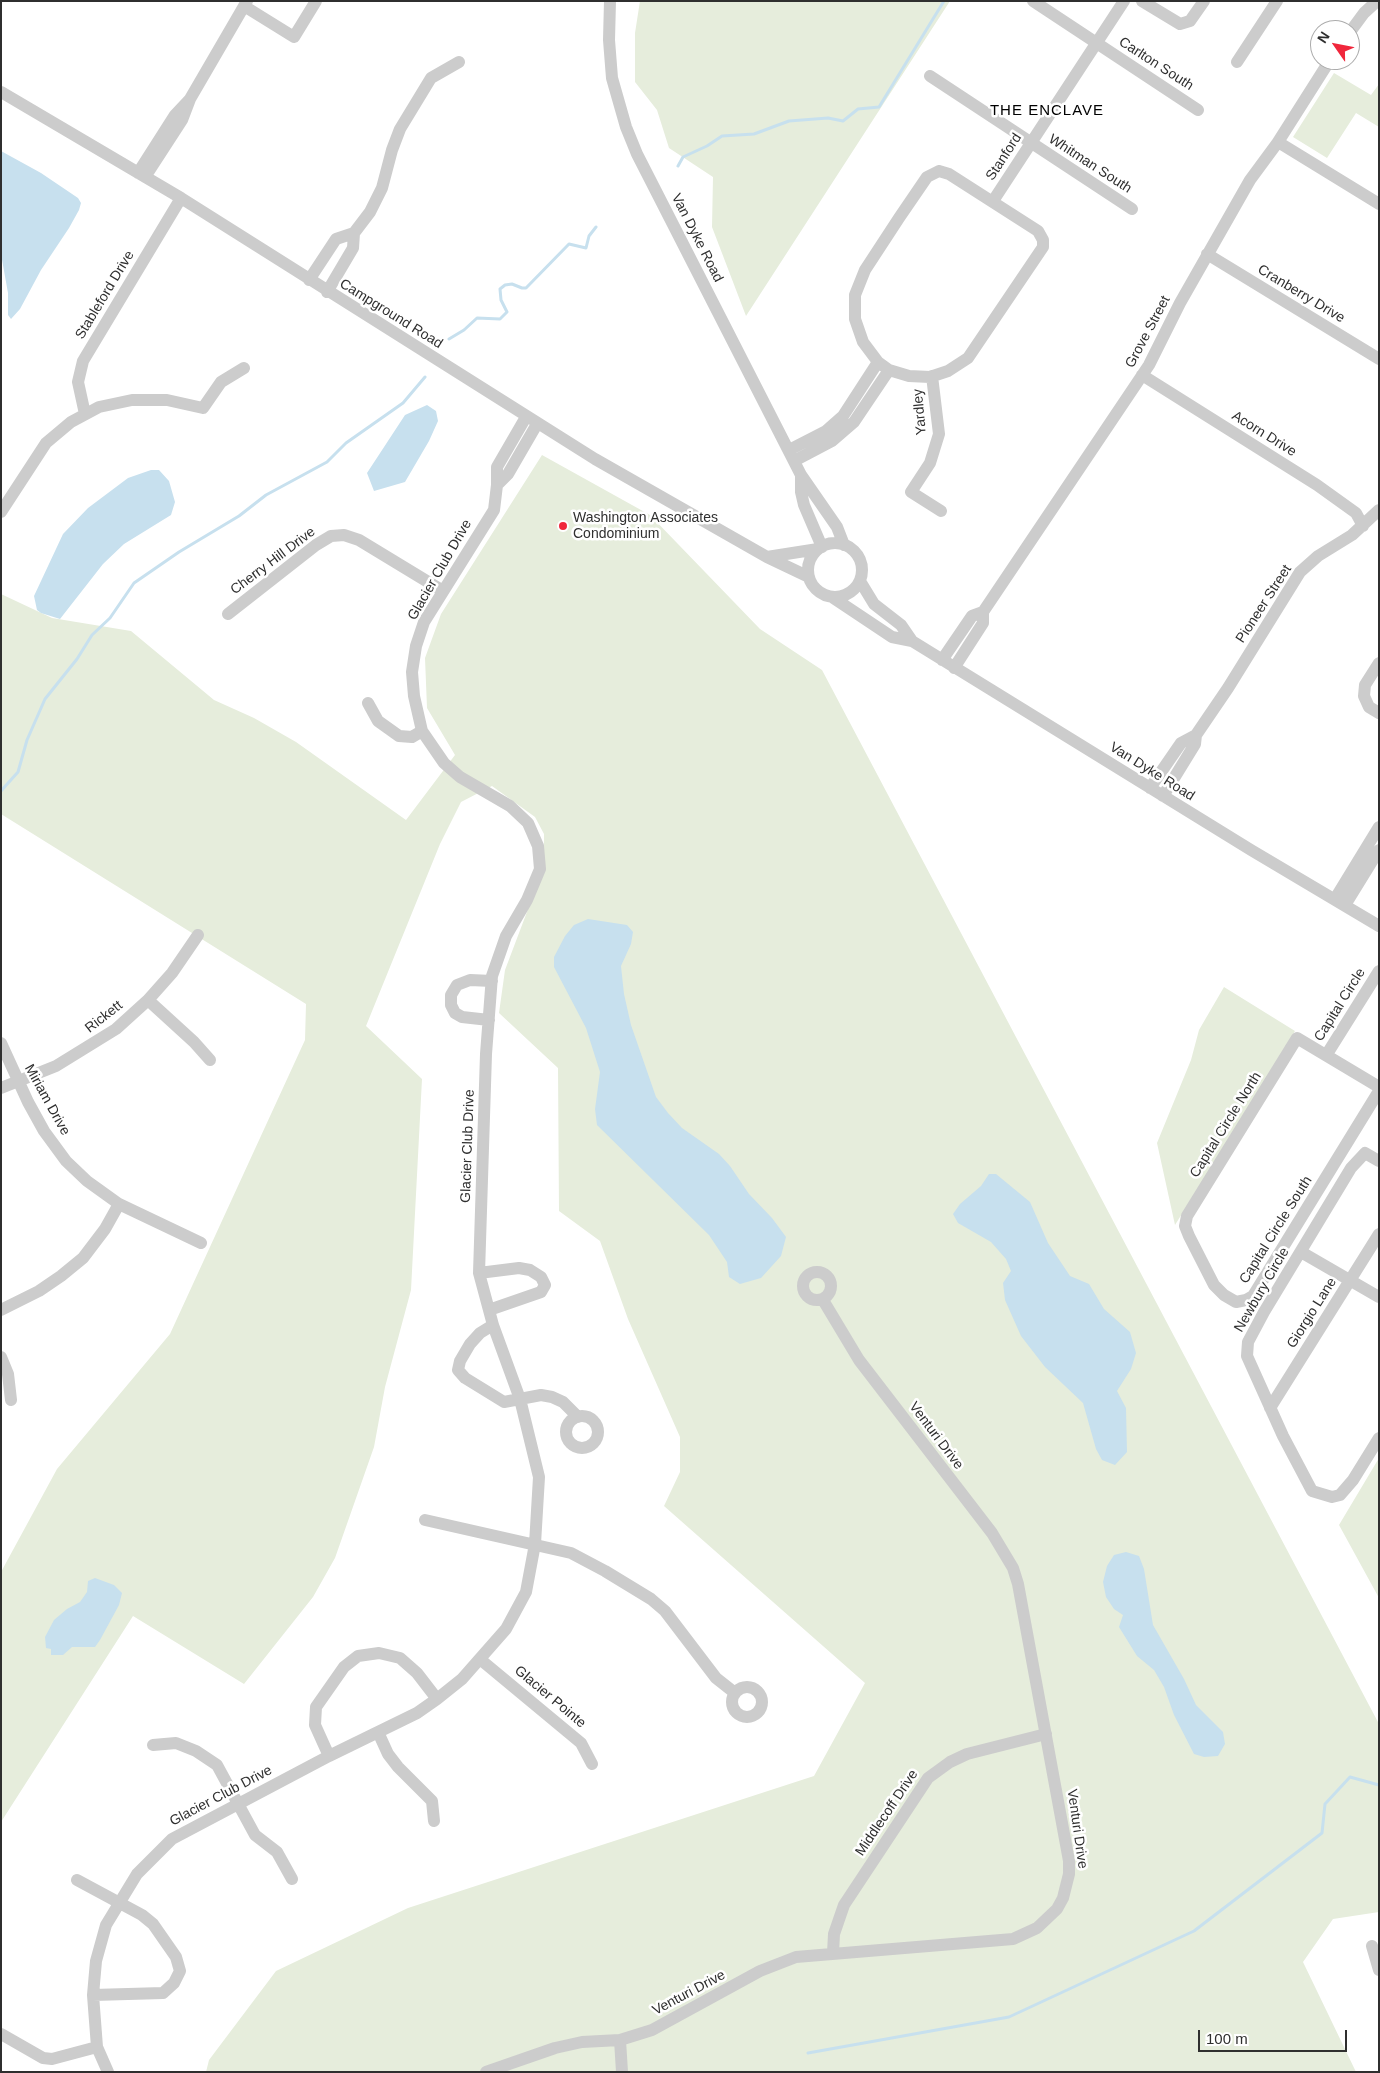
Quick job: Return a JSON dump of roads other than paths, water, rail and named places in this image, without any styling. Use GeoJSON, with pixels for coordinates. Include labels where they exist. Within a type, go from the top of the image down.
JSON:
{"type":"FeatureCollection","features":[{"type":"Feature","properties":{"kind":"street"},"geometry":{"type":"LineString","coordinates":[[141,175],[182,120],[190,99],[245,4],[294,37],[316,1]]}},
{"type":"Feature","properties":{"kind":"street","name":"Van Dyke Road"},"geometry":{"type":"LineString","coordinates":[[610,1],[608,40],[612,78],[626,127],[637,154],[801,475],[837,528],[844,545]]}},
{"type":"Feature","properties":{"kind":"street","name":"Carlton South"},"geometry":{"type":"LineString","coordinates":[[1034,1],[1198,110]]}},
{"type":"Feature","properties":{"kind":"street","name":"Stanford"},"geometry":{"type":"LineString","coordinates":[[932,376],[909,376],[890,370],[878,362],[863,342],[854,310],[855,295],[865,270],[927,177],[932,173],[944,171],[993,201],[1124,1]]}},
{"type":"Feature","properties":{"kind":"street"},"geometry":{"type":"LineString","coordinates":[[1142,1],[1180,24],[1190,21],[1204,1]]}},
{"type":"Feature","properties":{"kind":"street"},"geometry":{"type":"LineString","coordinates":[[1237,62],[1277,1]]}},
{"type":"Feature","properties":{"kind":"street"},"geometry":{"type":"LineString","coordinates":[[1359,20],[1376,1]]}},
{"type":"Feature","properties":{"kind":"street"},"geometry":{"type":"LineString","coordinates":[[327,292],[353,248],[354,233],[370,212],[382,188],[392,150],[400,129],[431,78],[459,62]]}},
{"type":"Feature","properties":{"kind":"street","name":"Grove Street"},"geometry":{"type":"LineString","coordinates":[[954,668],[983,623],[983,612],[1142,375],[1207,254],[1250,180],[1278,142],[1324,70]]}},
{"type":"Feature","properties":{"kind":"street","name":"Whitman South"},"geometry":{"type":"LineString","coordinates":[[930,76],[1132,209]]}},
{"type":"Feature","properties":{"kind":"street","name":"Campground Road"},"geometry":{"type":"LineString","coordinates":[[1,92],[181,198],[532,420],[767,557],[809,577]]}},
{"type":"Feature","properties":{"kind":"street"},"geometry":{"type":"LineString","coordinates":[[1278,142],[1379,204]]}},
{"type":"Feature","properties":{"kind":"street","name":"Stableford Drive"},"geometry":{"type":"LineString","coordinates":[[85,414],[78,382],[83,361],[181,198]]}},
{"type":"Feature","properties":{"kind":"street"},"geometry":{"type":"LineString","coordinates":[[932,376],[962,363],[973,353],[1042,250],[1043,240],[1038,231],[993,201]]}},
{"type":"Feature","properties":{"kind":"street"},"geometry":{"type":"LineString","coordinates":[[309,280],[336,239],[354,233]]}},
{"type":"Feature","properties":{"kind":"street","name":"Cranberry Drive"},"geometry":{"type":"LineString","coordinates":[[1207,254],[1379,359]]}},
{"type":"Feature","properties":{"kind":"street"},"geometry":{"type":"LineString","coordinates":[[791,456],[826,431],[843,416],[878,362]]}},
{"type":"Feature","properties":{"kind":"street"},"geometry":{"type":"LineString","coordinates":[[1,512],[46,443],[58,432],[85,414],[114,403],[150,398],[203,408],[221,382],[244,368]]}},
{"type":"Feature","properties":{"kind":"street"},"geometry":{"type":"LineString","coordinates":[[791,456],[832,441],[854,422],[890,370]]}},
{"type":"Feature","properties":{"kind":"street","name":"Acorn Drive"},"geometry":{"type":"LineString","coordinates":[[1142,375],[1317,485],[1356,513],[1363,526]]}},
{"type":"Feature","properties":{"kind":"street","name":"Yardley"},"geometry":{"type":"LineString","coordinates":[[932,376],[939,434],[930,463],[912,492],[941,511]]}},
{"type":"Feature","properties":{"kind":"street","name":"Glacier Club Drive"},"geometry":{"type":"LineString","coordinates":[[108,2072],[97,2047],[93,1995],[96,1961],[106,1925],[137,1874],[172,1839],[329,1756],[418,1713],[438,1699],[462,1680],[481,1660],[506,1629],[526,1592],[535,1544],[539,1477],[520,1399],[492,1325],[479,1273],[492,981],[506,936],[528,900],[540,869],[538,846],[528,823],[510,806],[460,777],[444,763],[422,731],[414,696],[412,672],[416,646],[424,622],[494,510],[497,467],[515,449],[532,420]]}},
{"type":"Feature","properties":{"kind":"street","name":"Van Dyke Road"},"geometry":{"type":"LineString","coordinates":[[801,475],[801,492],[804,505],[820,548]]}},
{"type":"Feature","properties":{"kind":"street","name":"Pioneer Street"},"geometry":{"type":"LineString","coordinates":[[1150,788],[1181,743],[1196,735],[1228,688],[1300,572],[1318,556],[1363,526],[1379,510]]}},
{"type":"Feature","properties":{"kind":"street","name":"Cherry Hill Drive"},"geometry":{"type":"LineString","coordinates":[[228,614],[316,545],[331,536],[344,535],[359,540],[443,591]]}},
{"type":"Feature","properties":{"kind":"street"},"geometry":{"type":"LineString","coordinates":[[767,557],[820,548],[835,543],[844,545],[858,556],[862,572],[860,581],[848,594],[832,597],[816,590],[809,577],[809,565],[820,548]]}},
{"type":"Feature","properties":{"kind":"street","name":"Van Dyke Road"},"geometry":{"type":"LineString","coordinates":[[860,581],[874,604],[901,625],[912,641]]}},
{"type":"Feature","properties":{"kind":"street","name":"Van Dyke Road"},"geometry":{"type":"LineString","coordinates":[[832,597],[892,637],[912,641],[1163,796],[1379,926]]}},
{"type":"Feature","properties":{"kind":"street","name":"Grove Street"},"geometry":{"type":"LineString","coordinates":[[942,660],[972,616],[983,612]]}},
{"type":"Feature","properties":{"kind":"street"},"geometry":{"type":"LineString","coordinates":[[1379,663],[1365,685],[1364,696],[1369,706],[1379,713]]}},
{"type":"Feature","properties":{"kind":"street"},"geometry":{"type":"LineString","coordinates":[[368,703],[378,721],[399,736],[412,737],[422,731]]}},
{"type":"Feature","properties":{"kind":"street","name":"Pioneer Street"},"geometry":{"type":"LineString","coordinates":[[1163,796],[1195,744],[1196,735]]}},
{"type":"Feature","properties":{"kind":"street"},"geometry":{"type":"LineString","coordinates":[[1340,902],[1379,827]]}},
{"type":"Feature","properties":{"kind":"street"},"geometry":{"type":"LineString","coordinates":[[1340,902],[1379,850]]}},
{"type":"Feature","properties":{"kind":"street","name":"Rickett"},"geometry":{"type":"LineString","coordinates":[[1,1088],[56,1066],[116,1029],[148,1000],[172,973],[198,935]]}},
{"type":"Feature","properties":{"kind":"street","name":"Capital Circle"},"geometry":{"type":"LineString","coordinates":[[1327,1054],[1379,971]]}},
{"type":"Feature","properties":{"kind":"street"},"geometry":{"type":"LineString","coordinates":[[489,1020],[462,1017],[455,1013],[451,1005],[451,995],[457,985],[470,980],[492,981]]}},
{"type":"Feature","properties":{"kind":"street"},"geometry":{"type":"LineString","coordinates":[[148,1000],[194,1042],[210,1060]]}},
{"type":"Feature","properties":{"kind":"street","name":"Capital Circle North"},"geometry":{"type":"LineString","coordinates":[[1201,1260],[1185,1226],[1187,1216],[1297,1038],[1327,1054]]}},
{"type":"Feature","properties":{"kind":"street","name":"Miriam Drive"},"geometry":{"type":"LineString","coordinates":[[1,1043],[18,1081],[44,1130],[66,1161],[87,1181],[119,1204],[201,1243]]}},
{"type":"Feature","properties":{"kind":"street"},"geometry":{"type":"LineString","coordinates":[[1327,1054],[1379,1087]]}},
{"type":"Feature","properties":{"kind":"street","name":"Capital Circle South"},"geometry":{"type":"LineString","coordinates":[[1201,1260],[1214,1285],[1224,1295],[1236,1302],[1253,1296],[1379,1092]]}},
{"type":"Feature","properties":{"kind":"street"},"geometry":{"type":"LineString","coordinates":[[1348,1141],[1379,1161]]}},
{"type":"Feature","properties":{"kind":"street","name":"Newbury Circle"},"geometry":{"type":"LineString","coordinates":[[1365,1153],[1351,1168],[1248,1342],[1247,1356],[1270,1408],[1312,1491],[1332,1497],[1340,1496],[1353,1480],[1379,1438]]}},
{"type":"Feature","properties":{"kind":"street"},"geometry":{"type":"LineString","coordinates":[[1,1310],[39,1291],[62,1276],[83,1258],[105,1229],[119,1204]]}},
{"type":"Feature","properties":{"kind":"street","name":"Giorgio Lane"},"geometry":{"type":"LineString","coordinates":[[1270,1408],[1379,1234]]}},
{"type":"Feature","properties":{"kind":"street"},"geometry":{"type":"LineString","coordinates":[[1301,1252],[1379,1298]]}},
{"type":"Feature","properties":{"kind":"street"},"geometry":{"type":"LineString","coordinates":[[479,1273],[519,1268],[530,1270],[540,1277],[545,1286],[541,1292],[489,1310]]}},
{"type":"Feature","properties":{"kind":"street","name":"Venturi Drive"},"geometry":{"type":"LineString","coordinates":[[486,2072],[556,2048],[582,2042],[620,2040],[652,2030],[779,1963],[796,1957],[1013,1939],[1038,1928],[1063,1898],[1069,1874],[1069,1861],[1018,1584],[1013,1568],[992,1533],[859,1360],[823,1300]]}},
{"type":"Feature","properties":{"kind":"street"},"geometry":{"type":"LineString","coordinates":[[492,1325],[480,1333],[470,1344],[460,1361],[458,1370],[464,1378],[504,1402],[541,1396],[552,1398],[563,1402],[578,1417]]}},
{"type":"Feature","properties":{"kind":"street"},"geometry":{"type":"LineString","coordinates":[[1,1357],[8,1374],[11,1400]]}},
{"type":"Feature","properties":{"kind":"street"},"geometry":{"type":"LineString","coordinates":[[425,1520],[571,1553],[651,1599],[664,1611],[716,1678],[735,1694]]}},
{"type":"Feature","properties":{"kind":"street"},"geometry":{"type":"LineString","coordinates":[[329,1756],[315,1725],[316,1707],[344,1667],[358,1656],[379,1653],[400,1658],[417,1674],[438,1699]]}},
{"type":"Feature","properties":{"kind":"street","name":"Glacier Pointe"},"geometry":{"type":"LineString","coordinates":[[481,1660],[581,1743],[592,1764]]}},
{"type":"Feature","properties":{"kind":"street"},"geometry":{"type":"LineString","coordinates":[[378,1732],[388,1754],[398,1767],[432,1801],[434,1821]]}},
{"type":"Feature","properties":{"kind":"street","name":"Middlecoff Drive"},"geometry":{"type":"LineString","coordinates":[[833,1953],[834,1934],[844,1905],[928,1778],[950,1762],[967,1754],[1046,1734]]}},
{"type":"Feature","properties":{"kind":"street"},"geometry":{"type":"LineString","coordinates":[[153,1745],[176,1743],[196,1751],[217,1765],[256,1835],[277,1852],[292,1879]]}},
{"type":"Feature","properties":{"kind":"street"},"geometry":{"type":"LineString","coordinates":[[78,1880],[142,1915],[153,1924],[176,1957],[180,1971],[174,1983],[163,1992],[148,1995],[93,1995]]}},
{"type":"Feature","properties":{"kind":"street"},"geometry":{"type":"LineString","coordinates":[[1372,1946],[1379,1970]]}},
{"type":"Feature","properties":{"kind":"street"},"geometry":{"type":"LineString","coordinates":[[1,2034],[43,2058],[52,2059],[97,2047]]}},
{"type":"Feature","properties":{"kind":"street"},"geometry":{"type":"LineString","coordinates":[[620,2040],[622,2072]]}},
{"type":"Feature","properties":{"kind":"water"},"geometry":{"type":"Polygon","coordinates":[[[1,151],[41,173],[78,198],[81,203],[69,228],[41,270],[20,309],[11,319],[8,315],[8,293],[1,254],[1,151]]]}},
{"type":"Feature","properties":{"kind":"water"},"geometry":{"type":"Polygon","coordinates":[[[427,405],[436,411],[438,421],[429,441],[405,482],[374,491],[367,473],[405,415],[427,405]]]}},
{"type":"Feature","properties":{"kind":"water"},"geometry":{"type":"Polygon","coordinates":[[[151,470],[159,470],[169,481],[175,502],[171,515],[124,544],[103,564],[60,619],[37,610],[34,596],[63,534],[88,508],[128,478],[151,470]]]}},
{"type":"Feature","properties":{"kind":"water"},"geometry":{"type":"Polygon","coordinates":[[[588,919],[627,925],[633,932],[631,944],[621,966],[624,994],[631,1025],[656,1097],[682,1128],[719,1154],[730,1166],[749,1194],[772,1218],[786,1237],[781,1256],[761,1278],[740,1284],[729,1277],[727,1262],[709,1235],[597,1125],[595,1109],[600,1072],[586,1028],[554,967],[554,957],[565,936],[574,925],[588,919]]]}},
{"type":"Feature","properties":{"kind":"water"},"geometry":{"type":"Polygon","coordinates":[[[989,1174],[996,1174],[1030,1202],[1048,1243],[1070,1276],[1089,1284],[1104,1309],[1130,1332],[1136,1353],[1131,1369],[1117,1391],[1126,1408],[1127,1452],[1115,1465],[1102,1460],[1096,1449],[1083,1403],[1045,1367],[1021,1336],[1005,1300],[1003,1283],[1011,1271],[1006,1259],[991,1242],[958,1223],[953,1214],[960,1204],[981,1186],[989,1174]]]}},
{"type":"Feature","properties":{"kind":"water"},"geometry":{"type":"Polygon","coordinates":[[[1126,1552],[1139,1556],[1144,1569],[1153,1625],[1184,1679],[1196,1705],[1223,1732],[1225,1744],[1218,1756],[1204,1757],[1194,1754],[1174,1715],[1164,1687],[1154,1670],[1137,1656],[1119,1627],[1123,1615],[1114,1609],[1106,1597],[1103,1582],[1107,1566],[1114,1555],[1126,1552]]]}},
{"type":"Feature","properties":{"kind":"water"},"geometry":{"type":"Polygon","coordinates":[[[95,1578],[114,1585],[122,1593],[119,1605],[100,1640],[95,1647],[72,1647],[63,1655],[51,1655],[51,1649],[46,1648],[45,1637],[54,1620],[67,1609],[80,1602],[87,1592],[88,1581],[95,1578]]]}},
{"type":"Feature","properties":{"kind":"waterway"},"geometry":{"type":"LineString","coordinates":[[678,166],[683,157],[707,146],[722,136],[754,134],[789,121],[828,118],[843,121],[858,109],[879,107],[944,1]]}},
{"type":"Feature","properties":{"kind":"waterway"},"geometry":{"type":"LineString","coordinates":[[449,339],[464,330],[477,318],[500,319],[507,312],[501,300],[500,289],[505,285],[512,284],[526,288],[569,244],[586,248],[589,236],[596,227]]}},
{"type":"Feature","properties":{"kind":"waterway"},"geometry":{"type":"LineString","coordinates":[[1,791],[18,772],[27,740],[45,699],[77,659],[92,635],[110,618],[134,583],[179,552],[239,516],[266,495],[327,462],[346,443],[403,403],[425,377]]}},
{"type":"Feature","properties":{"kind":"waterway"},"geometry":{"type":"LineString","coordinates":[[808,2053],[1009,2017],[1194,1931],[1322,1833],[1325,1804],[1350,1777],[1379,1785]]}},
{"type":"Feature","properties":{"kind":"place","name":"Washington Associates Condominium"},"geometry":{"type":"Point","coordinates":[563,526]}},
{"type":"Feature","properties":{"kind":"district","name":"THE ENCLAVE"},"geometry":{"type":"Point","coordinates":[1047,111]}}]}
